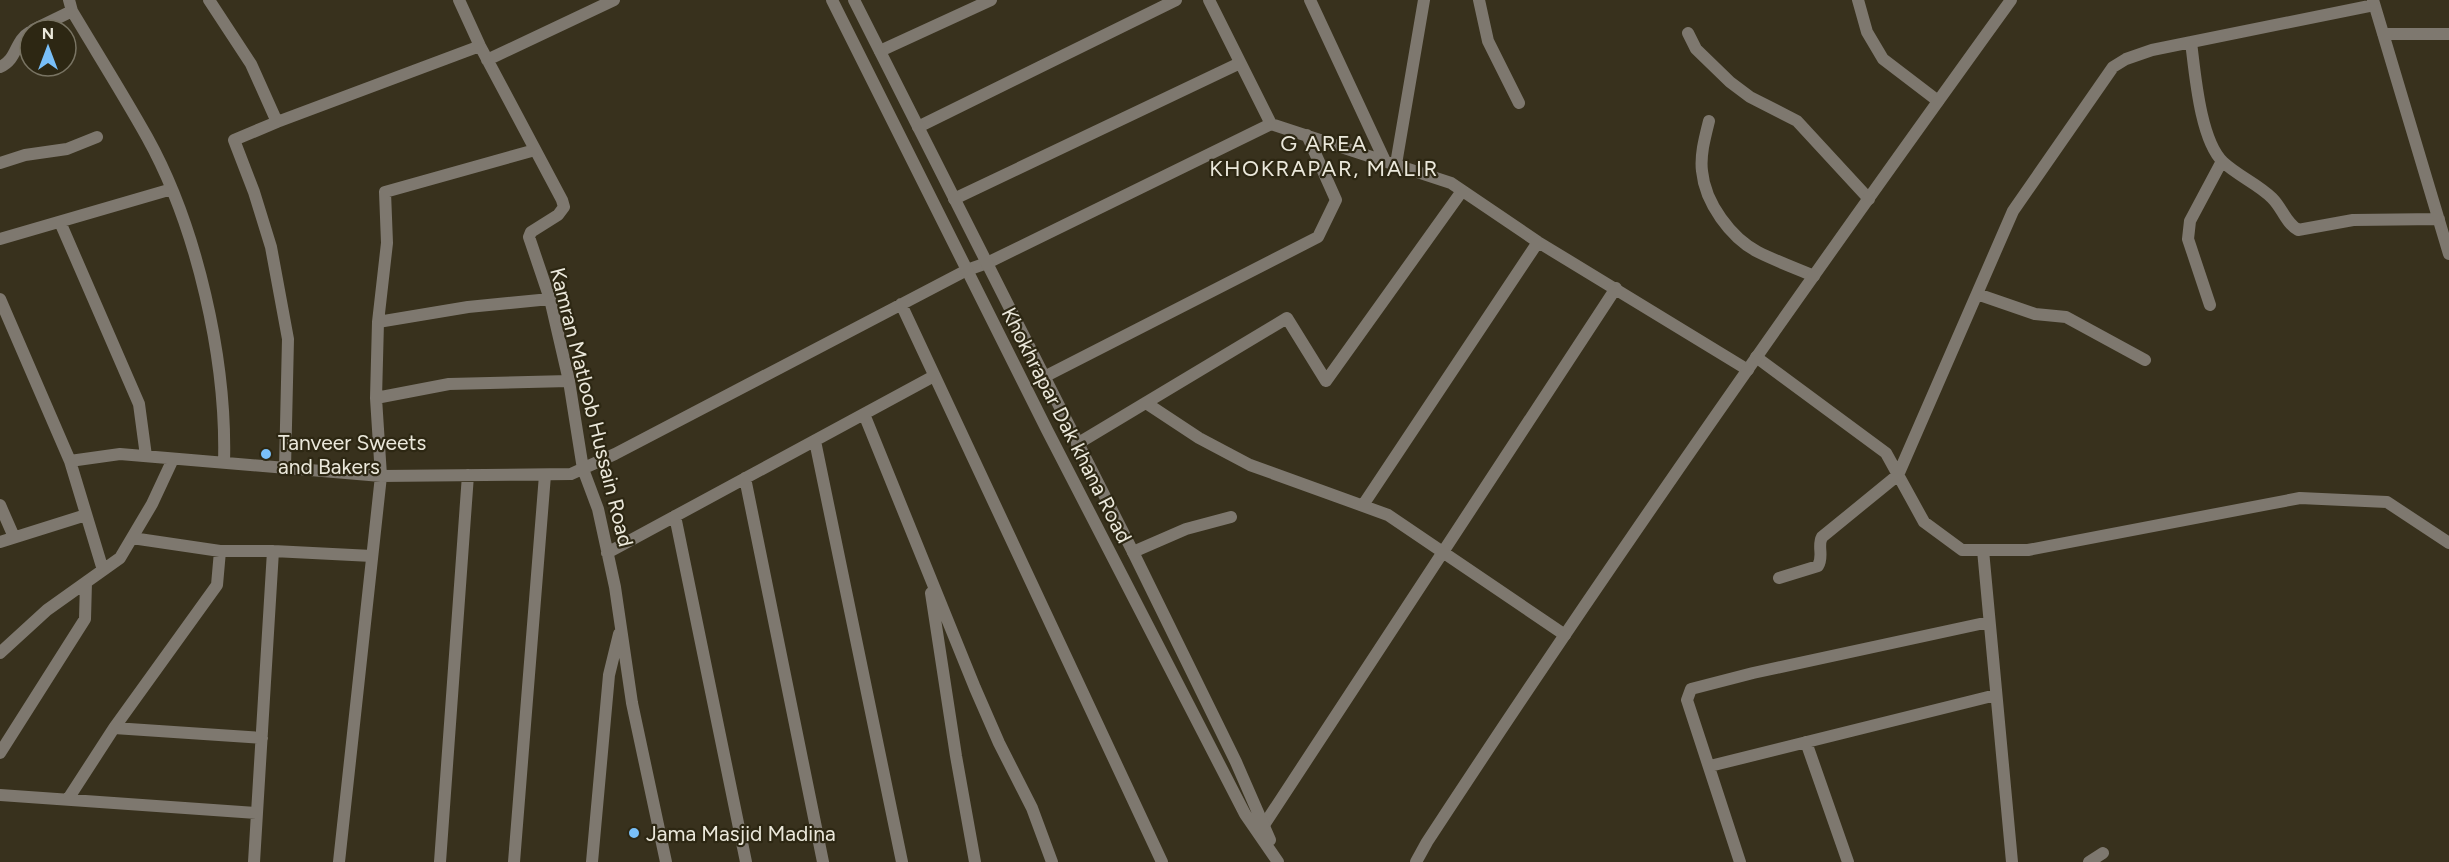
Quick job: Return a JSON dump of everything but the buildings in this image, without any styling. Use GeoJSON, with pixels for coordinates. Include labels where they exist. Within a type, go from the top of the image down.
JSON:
{"type":"FeatureCollection","features":[{"type":"Feature","properties":{"kind":"street"},"geometry":{"type":"LineString","coordinates":[[209,0],[251,64],[277,122]]}},
{"type":"Feature","properties":{"kind":"street","name":"Kamran Matloob Hussain Road"},"geometry":{"type":"LineString","coordinates":[[459,0],[487,60],[564,207],[558,215],[531,232],[529,237],[550,299],[569,381],[583,469],[598,509],[621,627],[632,702],[666,862]]}},
{"type":"Feature","properties":{"kind":"street"},"geometry":{"type":"LineString","coordinates":[[487,60],[614,0]]}},
{"type":"Feature","properties":{"kind":"street","name":"Khokhrapar Dak khana Road"},"geometry":{"type":"LineString","coordinates":[[832,0],[1245,814],[1279,862]]}},
{"type":"Feature","properties":{"kind":"street","name":"Khokhrapar Dak khana Road"},"geometry":{"type":"LineString","coordinates":[[854,0],[1133,552],[1236,762],[1279,862]]}},
{"type":"Feature","properties":{"kind":"street"},"geometry":{"type":"LineString","coordinates":[[880,51],[991,0]]}},
{"type":"Feature","properties":{"kind":"street"},"geometry":{"type":"LineString","coordinates":[[918,127],[1176,0]]}},
{"type":"Feature","properties":{"kind":"street"},"geometry":{"type":"LineString","coordinates":[[1209,0],[1271,123],[1451,183],[1538,242],[1748,370]]}},
{"type":"Feature","properties":{"kind":"street"},"geometry":{"type":"LineString","coordinates":[[1310,0],[1391,163]]}},
{"type":"Feature","properties":{"kind":"street"},"geometry":{"type":"LineString","coordinates":[[1391,163],[1424,0]]}},
{"type":"Feature","properties":{"kind":"street"},"geometry":{"type":"LineString","coordinates":[[1479,0],[1488,40],[1519,103]]}},
{"type":"Feature","properties":{"kind":"street"},"geometry":{"type":"LineString","coordinates":[[1858,0],[1867,32],[1883,59],[1938,102]]}},
{"type":"Feature","properties":{"kind":"street"},"geometry":{"type":"LineString","coordinates":[[1416,862],[1508,718],[1756,357],[2011,0]]}},
{"type":"Feature","properties":{"kind":"street"},"geometry":{"type":"LineString","coordinates":[[1779,578],[1818,566],[1821,560],[1820,541],[1822,537],[1898,475],[2013,210],[2113,67],[2126,59],[2152,50],[2373,2],[2449,254]]}},
{"type":"Feature","properties":{"kind":"street"},"geometry":{"type":"LineString","coordinates":[[52,18],[70,6],[148,138],[172,189],[198,262],[216,351],[225,423],[224,463]]}},
{"type":"Feature","properties":{"kind":"street"},"geometry":{"type":"LineString","coordinates":[[1688,33],[1696,49],[1730,82],[1764,105],[1797,121],[1869,199]]}},
{"type":"Feature","properties":{"kind":"street"},"geometry":{"type":"LineString","coordinates":[[2383,34],[2449,34]]}},
{"type":"Feature","properties":{"kind":"street"},"geometry":{"type":"LineString","coordinates":[[2191,42],[2199,102],[2211,143],[2222,161],[2273,199],[2289,225],[2298,230],[2353,220],[2439,219]]}},
{"type":"Feature","properties":{"kind":"street"},"geometry":{"type":"LineString","coordinates":[[0,67],[9,63],[18,46]]}},
{"type":"Feature","properties":{"kind":"street"},"geometry":{"type":"LineString","coordinates":[[285,468],[288,339],[271,247],[254,192],[234,140],[480,46]]}},
{"type":"Feature","properties":{"kind":"street"},"geometry":{"type":"LineString","coordinates":[[954,199],[1240,63]]}},
{"type":"Feature","properties":{"kind":"street"},"geometry":{"type":"LineString","coordinates":[[1709,121],[1704,143],[1702,171],[1708,196],[1723,221],[1738,239],[1757,252],[1814,276]]}},
{"type":"Feature","properties":{"kind":"street"},"geometry":{"type":"LineString","coordinates":[[70,461],[120,454],[381,476],[571,474],[967,270],[987,263],[1271,123]]}},
{"type":"Feature","properties":{"kind":"street"},"geometry":{"type":"LineString","coordinates":[[1044,377],[1318,237],[1336,200],[1307,135]]}},
{"type":"Feature","properties":{"kind":"street"},"geometry":{"type":"LineString","coordinates":[[0,163],[35,153],[67,149],[97,137]]}},
{"type":"Feature","properties":{"kind":"street"},"geometry":{"type":"LineString","coordinates":[[339,862],[381,476],[375,398],[378,322],[387,243],[385,192],[535,150]]}},
{"type":"Feature","properties":{"kind":"street"},"geometry":{"type":"LineString","coordinates":[[2210,305],[2188,239],[2188,231],[2190,221],[2222,161]]}},
{"type":"Feature","properties":{"kind":"street"},"geometry":{"type":"LineString","coordinates":[[0,239],[172,189]]}},
{"type":"Feature","properties":{"kind":"street"},"geometry":{"type":"LineString","coordinates":[[1077,444],[1287,318],[1326,381],[1462,191]]}},
{"type":"Feature","properties":{"kind":"street"},"geometry":{"type":"LineString","coordinates":[[60,222],[139,404],[146,456]]}},
{"type":"Feature","properties":{"kind":"street"},"geometry":{"type":"LineString","coordinates":[[1363,506],[1538,242]]}},
{"type":"Feature","properties":{"kind":"street"},"geometry":{"type":"LineString","coordinates":[[1264,825],[1616,288]]}},
{"type":"Feature","properties":{"kind":"street"},"geometry":{"type":"LineString","coordinates":[[1977,294],[2036,314],[2066,317],[2145,360]]}},
{"type":"Feature","properties":{"kind":"street"},"geometry":{"type":"LineString","coordinates":[[0,299],[70,461],[103,570]]}},
{"type":"Feature","properties":{"kind":"street"},"geometry":{"type":"LineString","coordinates":[[378,322],[468,307],[550,299]]}},
{"type":"Feature","properties":{"kind":"street"},"geometry":{"type":"LineString","coordinates":[[901,304],[1162,862]]}},
{"type":"Feature","properties":{"kind":"street"},"geometry":{"type":"LineString","coordinates":[[1756,357],[1886,453],[1924,522],[1962,550],[2028,550],[2300,498],[2387,502],[2449,543]]}},
{"type":"Feature","properties":{"kind":"street"},"geometry":{"type":"LineString","coordinates":[[607,553],[934,376]]}},
{"type":"Feature","properties":{"kind":"street"},"geometry":{"type":"LineString","coordinates":[[375,398],[449,384],[569,381]]}},
{"type":"Feature","properties":{"kind":"street"},"geometry":{"type":"LineString","coordinates":[[1146,403],[1200,438],[1250,465],[1388,515],[1565,635]]}},
{"type":"Feature","properties":{"kind":"street"},"geometry":{"type":"LineString","coordinates":[[864,414],[999,743],[1032,808],[1052,862]]}},
{"type":"Feature","properties":{"kind":"street"},"geometry":{"type":"LineString","coordinates":[[815,441],[902,862]]}},
{"type":"Feature","properties":{"kind":"street"},"geometry":{"type":"LineString","coordinates":[[0,653],[47,610],[120,558],[152,504],[173,459]]}},
{"type":"Feature","properties":{"kind":"street"},"geometry":{"type":"LineString","coordinates":[[440,862],[468,475]]}},
{"type":"Feature","properties":{"kind":"street"},"geometry":{"type":"LineString","coordinates":[[514,862],[545,475]]}},
{"type":"Feature","properties":{"kind":"street"},"geometry":{"type":"LineString","coordinates":[[746,478],[823,862]]}},
{"type":"Feature","properties":{"kind":"street"},"geometry":{"type":"LineString","coordinates":[[0,505],[14,537]]}},
{"type":"Feature","properties":{"kind":"street"},"geometry":{"type":"LineString","coordinates":[[0,542],[86,515]]}},
{"type":"Feature","properties":{"kind":"street"},"geometry":{"type":"LineString","coordinates":[[675,516],[746,862]]}},
{"type":"Feature","properties":{"kind":"street"},"geometry":{"type":"LineString","coordinates":[[1133,552],[1186,530],[1231,517]]}},
{"type":"Feature","properties":{"kind":"street"},"geometry":{"type":"LineString","coordinates":[[132,538],[220,552],[273,551],[372,556]]}},
{"type":"Feature","properties":{"kind":"street"},"geometry":{"type":"LineString","coordinates":[[1983,550],[2012,862]]}},
{"type":"Feature","properties":{"kind":"street"},"geometry":{"type":"LineString","coordinates":[[254,862],[273,551]]}},
{"type":"Feature","properties":{"kind":"street"},"geometry":{"type":"LineString","coordinates":[[68,799],[114,728],[217,585],[220,552]]}},
{"type":"Feature","properties":{"kind":"street"},"geometry":{"type":"LineString","coordinates":[[928,571],[956,756],[975,862]]}},
{"type":"Feature","properties":{"kind":"street"},"geometry":{"type":"LineString","coordinates":[[0,753],[85,619],[86,582]]}},
{"type":"Feature","properties":{"kind":"street"},"geometry":{"type":"LineString","coordinates":[[1740,862],[1687,700],[1691,689],[1753,673],[1989,622]]}},
{"type":"Feature","properties":{"kind":"street"},"geometry":{"type":"LineString","coordinates":[[592,862],[609,675],[621,627]]}},
{"type":"Feature","properties":{"kind":"street"},"geometry":{"type":"LineString","coordinates":[[1710,766],[1996,695]]}},
{"type":"Feature","properties":{"kind":"street"},"geometry":{"type":"LineString","coordinates":[[114,728],[262,738]]}},
{"type":"Feature","properties":{"kind":"street"},"geometry":{"type":"LineString","coordinates":[[1806,742],[1848,862]]}},
{"type":"Feature","properties":{"kind":"street"},"geometry":{"type":"LineString","coordinates":[[0,795],[257,813]]}},
{"type":"Feature","properties":{"kind":"street"},"geometry":{"type":"LineString","coordinates":[[2089,862],[2103,852]]}},
{"type":"Feature","properties":{"kind":"place","name":"Tanveer Sweets and Bakers"},"geometry":{"type":"Point","coordinates":[266,454]}},
{"type":"Feature","properties":{"kind":"place","name":"Jama Masjid Madina"},"geometry":{"type":"Point","coordinates":[634,833]}},
{"type":"Feature","properties":{"kind":"district","name":"G AREA KHOKRAPAR, MALIR"},"geometry":{"type":"Point","coordinates":[1324,156]}}]}
